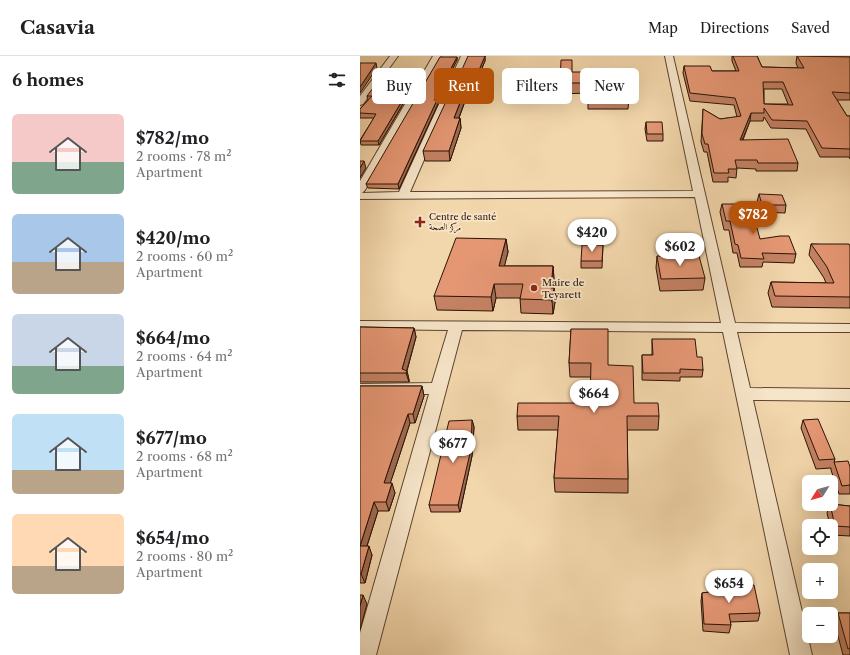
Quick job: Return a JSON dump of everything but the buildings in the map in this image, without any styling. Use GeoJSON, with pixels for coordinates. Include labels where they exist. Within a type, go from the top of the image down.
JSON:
{"type":"FeatureCollection","features":[{"type":"Feature","properties":{"kind":"street"},"geometry":{"type":"LineString","coordinates":[[360,102],[394,56]]}},
{"type":"Feature","properties":{"kind":"street"},"geometry":{"type":"LineString","coordinates":[[360,190],[437,56]]}},
{"type":"Feature","properties":{"kind":"street"},"geometry":{"type":"LineString","coordinates":[[403,195],[465,56]]}},
{"type":"Feature","properties":{"kind":"street"},"geometry":{"type":"LineString","coordinates":[[669,56],[801,655]]}},
{"type":"Feature","properties":{"kind":"street"},"geometry":{"type":"LineString","coordinates":[[360,196],[699,194]]}},
{"type":"Feature","properties":{"kind":"street"},"geometry":{"type":"LineString","coordinates":[[360,325],[850,328]]}},
{"type":"Feature","properties":{"kind":"street"},"geometry":{"type":"LineString","coordinates":[[365,655],[456,326]]}},
{"type":"Feature","properties":{"kind":"street"},"geometry":{"type":"LineString","coordinates":[[360,389],[439,388]]}},
{"type":"Feature","properties":{"kind":"street"},"geometry":{"type":"LineString","coordinates":[[743,394],[850,396]]}},
{"type":"Feature","properties":{"kind":"place","name":"Centre de santé مركز الصحة"},"geometry":{"type":"Point","coordinates":[420,222]}},
{"type":"Feature","properties":{"kind":"place","name":"Maire de Teyarett"},"geometry":{"type":"Point","coordinates":[534,288]}}]}
